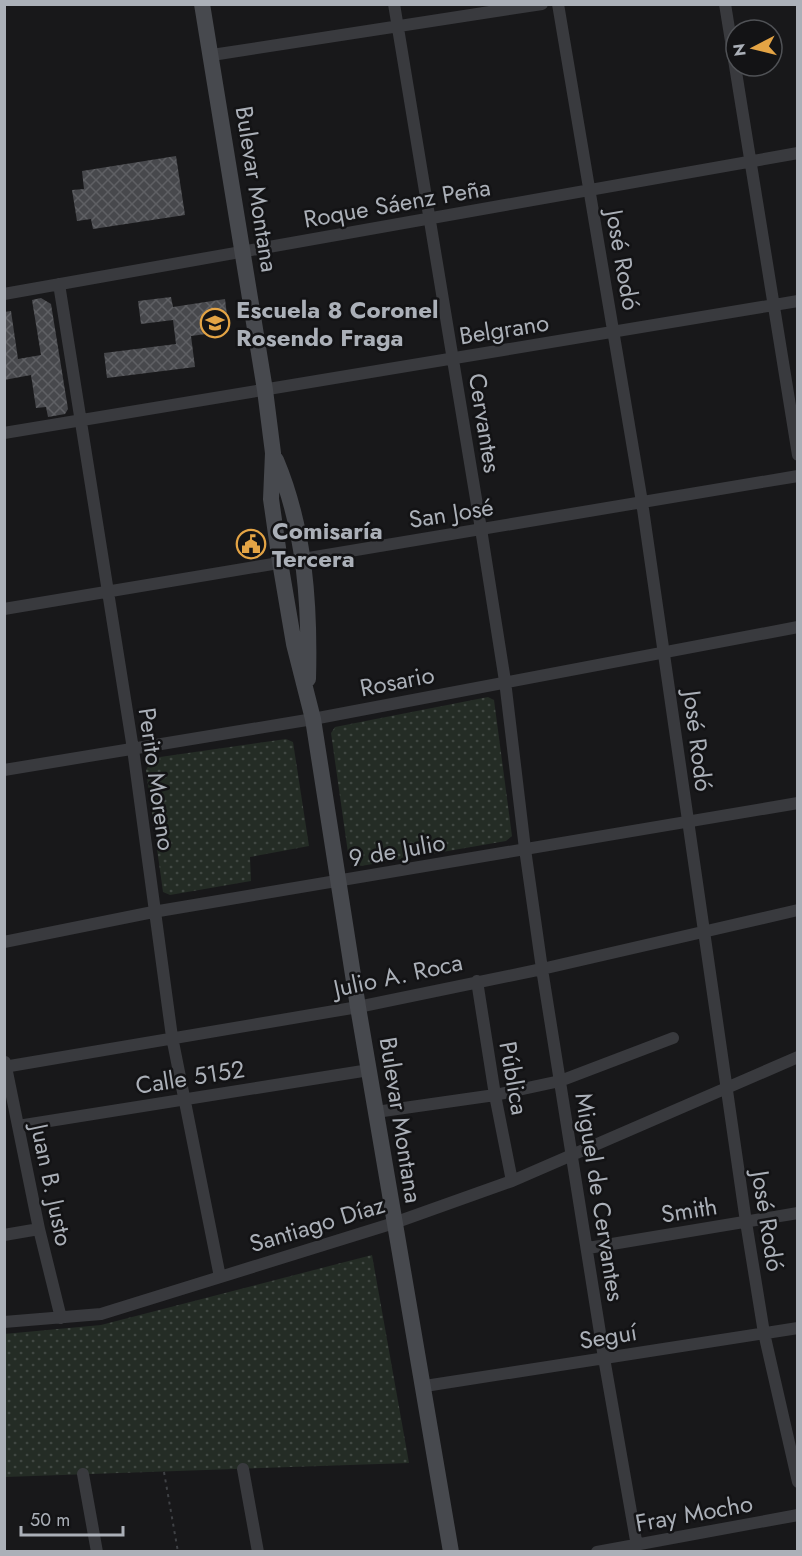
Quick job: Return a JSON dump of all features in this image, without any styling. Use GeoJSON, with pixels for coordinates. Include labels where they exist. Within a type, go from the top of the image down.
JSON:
{"type":"FeatureCollection","features":[{"type":"Feature","properties":{"kind":"main road","name":"Bulevar Montana"},"geometry":{"type":"LineString","coordinates":[[202,4],[265,390],[273,453],[271,500],[280,562],[294,644],[313,719],[337,882],[394,1222],[425,1386],[451,1551]]}},
{"type":"Feature","properties":{"kind":"main road","name":"Bulevar Montana"},"geometry":{"type":"LineString","coordinates":[[273,453],[288,490],[303,558],[309,631],[308,695]]}},
{"type":"Feature","properties":{"kind":"street","name":"Cervantes"},"geometry":{"type":"LineString","coordinates":[[394,4],[505,681],[525,849]]}},
{"type":"Feature","properties":{"kind":"street"},"geometry":{"type":"LineString","coordinates":[[212,55],[542,4]]}},
{"type":"Feature","properties":{"kind":"street","name":"José Rodó"},"geometry":{"type":"LineString","coordinates":[[558,4],[642,502],[726,1087],[764,1333],[798,1482]]}},
{"type":"Feature","properties":{"kind":"street"},"geometry":{"type":"LineString","coordinates":[[725,4],[798,455]]}},
{"type":"Feature","properties":{"kind":"street","name":"Roque Sáenz Peña"},"geometry":{"type":"LineString","coordinates":[[4,294],[798,153]]}},
{"type":"Feature","properties":{"kind":"street","name":"Perito Moreno"},"geometry":{"type":"LineString","coordinates":[[59,284],[133,749],[153,912],[172,1037],[186,1099],[219,1277]]}},
{"type":"Feature","properties":{"kind":"street","name":"Belgrano"},"geometry":{"type":"LineString","coordinates":[[4,433],[798,301]]}},
{"type":"Feature","properties":{"kind":"street","name":"San José"},"geometry":{"type":"LineString","coordinates":[[4,609],[798,476]]}},
{"type":"Feature","properties":{"kind":"street","name":"Rosario"},"geometry":{"type":"LineString","coordinates":[[4,770],[313,719],[798,627]]}},
{"type":"Feature","properties":{"kind":"street","name":"9 de Julio"},"geometry":{"type":"LineString","coordinates":[[4,942],[153,912],[798,803]]}},
{"type":"Feature","properties":{"kind":"street","name":"Miguel de Cervantes"},"geometry":{"type":"LineString","coordinates":[[525,849],[604,1358],[637,1548]]}},
{"type":"Feature","properties":{"kind":"street","name":"Julio A. Roca"},"geometry":{"type":"LineString","coordinates":[[5,1065],[358,1007],[542,969],[798,910]]}},
{"type":"Feature","properties":{"kind":"street","name":"Pública"},"geometry":{"type":"LineString","coordinates":[[477,981],[495,1095],[512,1181]]}},
{"type":"Feature","properties":{"kind":"street"},"geometry":{"type":"LineString","coordinates":[[376,1112],[495,1095],[560,1081],[673,1038]]}},
{"type":"Feature","properties":{"kind":"street","name":"Santiago Díaz"},"geometry":{"type":"LineString","coordinates":[[4,1322],[101,1314],[394,1222],[512,1181],[798,1057]]}},
{"type":"Feature","properties":{"kind":"street","name":"Juan B. Justo"},"geometry":{"type":"LineString","coordinates":[[5,1065],[39,1229],[61,1318]]}},
{"type":"Feature","properties":{"kind":"street","name":"Calle 5152"},"geometry":{"type":"LineString","coordinates":[[18,1126],[369,1070]]}},
{"type":"Feature","properties":{"kind":"street","name":"Smith"},"geometry":{"type":"LineString","coordinates":[[588,1248],[798,1214]]}},
{"type":"Feature","properties":{"kind":"street"},"geometry":{"type":"LineString","coordinates":[[4,1235],[39,1229]]}},
{"type":"Feature","properties":{"kind":"street","name":"Seguí"},"geometry":{"type":"LineString","coordinates":[[425,1386],[798,1328]]}},
{"type":"Feature","properties":{"kind":"street"},"geometry":{"type":"LineString","coordinates":[[243,1469],[258,1551]]}},
{"type":"Feature","properties":{"kind":"street"},"geometry":{"type":"LineString","coordinates":[[83,1474],[97,1551]]}},
{"type":"Feature","properties":{"kind":"street","name":"Fray Mocho"},"geometry":{"type":"LineString","coordinates":[[597,1551],[637,1548],[798,1515]]}},
{"type":"Feature","properties":{"kind":"path"},"geometry":{"type":"LineString","coordinates":[[164,1472],[178,1551]]}},
{"type":"Feature","properties":{"kind":"shaded area"},"geometry":{"type":"Polygon","coordinates":[[[488,697],[494,700],[512,836],[506,841],[361,866],[349,860],[331,733],[335,727],[488,697]]]}},
{"type":"Feature","properties":{"kind":"shaded area"},"geometry":{"type":"Polygon","coordinates":[[[286,739],[293,742],[309,846],[250,857],[251,881],[170,895],[163,892],[146,770],[153,758],[286,739]]]}},
{"type":"Feature","properties":{"kind":"shaded area"},"geometry":{"type":"Polygon","coordinates":[[[372,1255],[409,1463],[5,1477],[4,1334],[101,1325],[372,1255]]]}},
{"type":"Feature","properties":{"kind":"building"},"geometry":{"type":"Polygon","coordinates":[[[176,156],[185,215],[93,229],[91,219],[77,221],[72,190],[84,189],[82,171],[176,156]]]}},
{"type":"Feature","properties":{"kind":"building"},"geometry":{"type":"Polygon","coordinates":[[[171,297],[173,307],[225,299],[229,331],[191,336],[195,367],[107,378],[104,353],[176,344],[173,320],[141,324],[138,301],[171,297]]]}},
{"type":"Feature","properties":{"kind":"building"},"geometry":{"type":"Polygon","coordinates":[[[41,298],[51,304],[68,409],[65,414],[48,417],[46,407],[36,408],[31,375],[4,380],[4,312],[11,311],[18,359],[41,355],[32,300],[41,298]]]}},
{"type":"Feature","properties":{"kind":"place","name":"Escuela 8 Coronel Rosendo Fraga"},"geometry":{"type":"Point","coordinates":[215,323]}},
{"type":"Feature","properties":{"kind":"place","name":"Comisaría Tercera"},"geometry":{"type":"Point","coordinates":[251,544]}}]}
